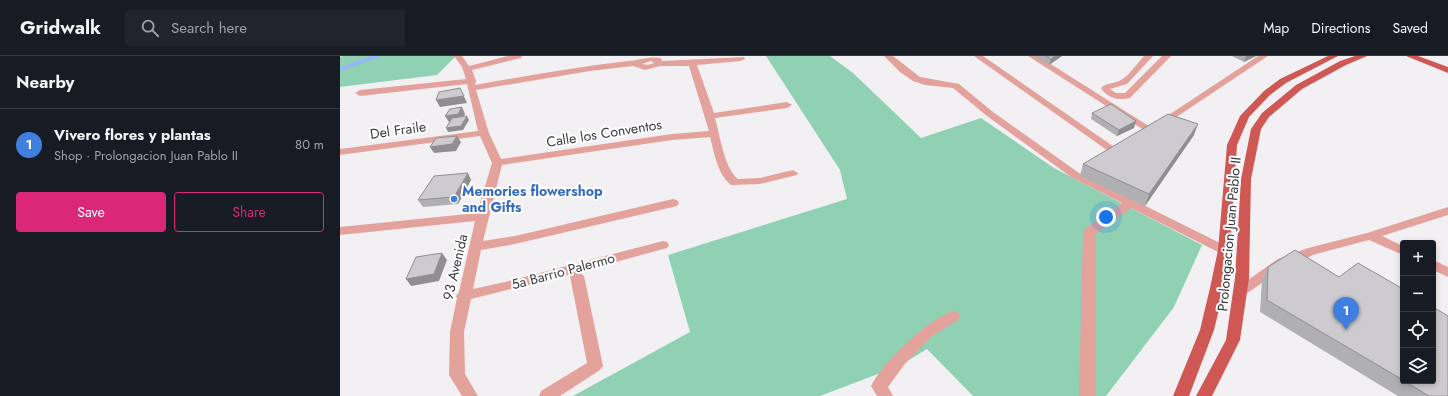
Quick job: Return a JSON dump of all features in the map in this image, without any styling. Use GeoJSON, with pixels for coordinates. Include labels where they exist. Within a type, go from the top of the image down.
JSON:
{"type":"FeatureCollection","features":[{"type":"Feature","properties":{"kind":"main road"},"geometry":{"type":"LineString","coordinates":[[1181,396],[1207,330],[1217,288],[1224,250],[1232,145],[1244,116],[1267,93],[1283,81],[1334,56]]}},
{"type":"Feature","properties":{"kind":"main road","name":"Prolongacion Juan Pablo II"},"geometry":{"type":"LineString","coordinates":[[1204,396],[1233,340],[1241,291],[1246,180],[1256,129],[1265,115],[1299,87],[1343,63],[1363,56]]}},
{"type":"Feature","properties":{"kind":"main road"},"geometry":{"type":"LineString","coordinates":[[1405,56],[1420,59]]}},
{"type":"Feature","properties":{"kind":"main road"},"geometry":{"type":"LineString","coordinates":[[1410,56],[1448,70]]}},
{"type":"Feature","properties":{"kind":"main road"},"geometry":{"type":"LineString","coordinates":[[1428,56],[1448,63]]}},
{"type":"Feature","properties":{"kind":"street"},"geometry":{"type":"LineString","coordinates":[[458,56],[467,69],[484,133],[497,163]]}},
{"type":"Feature","properties":{"kind":"street"},"geometry":{"type":"LineString","coordinates":[[467,69],[500,59],[518,56]]}},
{"type":"Feature","properties":{"kind":"street"},"geometry":{"type":"LineString","coordinates":[[888,56],[913,77],[921,81],[950,83],[956,86],[990,114],[1075,175],[1224,250]]}},
{"type":"Feature","properties":{"kind":"street"},"geometry":{"type":"LineString","coordinates":[[978,56],[1115,151]]}},
{"type":"Feature","properties":{"kind":"street"},"geometry":{"type":"LineString","coordinates":[[1032,56],[1150,130]]}},
{"type":"Feature","properties":{"kind":"street"},"geometry":{"type":"LineString","coordinates":[[1146,57],[1124,82],[1113,84],[1105,88],[1106,91],[1115,96],[1127,96],[1167,56]]}},
{"type":"Feature","properties":{"kind":"street"},"geometry":{"type":"LineString","coordinates":[[1138,137],[1264,56]]}},
{"type":"Feature","properties":{"kind":"street"},"geometry":{"type":"LineString","coordinates":[[360,93],[471,84],[637,63],[643,60],[653,59],[692,63],[741,59]]}},
{"type":"Feature","properties":{"kind":"street"},"geometry":{"type":"LineString","coordinates":[[692,63],[710,116],[722,164],[728,177],[735,183],[760,181],[793,173]]}},
{"type":"Feature","properties":{"kind":"street"},"geometry":{"type":"LineString","coordinates":[[710,116],[787,105]]}},
{"type":"Feature","properties":{"kind":"street","name":"Del Fraile"},"geometry":{"type":"LineString","coordinates":[[340,152],[484,133]]}},
{"type":"Feature","properties":{"kind":"street","name":"Calle los Conventos"},"geometry":{"type":"LineString","coordinates":[[497,163],[672,137],[715,134]]}},
{"type":"Feature","properties":{"kind":"street","name":"93 Avenida"},"geometry":{"type":"LineString","coordinates":[[470,396],[457,375],[456,332],[463,296],[477,246],[482,216],[497,163]]}},
{"type":"Feature","properties":{"kind":"street"},"geometry":{"type":"LineString","coordinates":[[1075,175],[1088,167]]}},
{"type":"Feature","properties":{"kind":"street"},"geometry":{"type":"LineString","coordinates":[[477,246],[515,240],[674,203]]}},
{"type":"Feature","properties":{"kind":"street"},"geometry":{"type":"LineString","coordinates":[[1087,396],[1089,232],[1130,203]]}},
{"type":"Feature","properties":{"kind":"street"},"geometry":{"type":"LineString","coordinates":[[1241,291],[1284,262],[1312,251],[1370,236],[1448,211]]}},
{"type":"Feature","properties":{"kind":"street"},"geometry":{"type":"LineString","coordinates":[[340,231],[482,216]]}},
{"type":"Feature","properties":{"kind":"street"},"geometry":{"type":"LineString","coordinates":[[1370,236],[1400,250]]}},
{"type":"Feature","properties":{"kind":"street","name":"5a Barrio Palermo"},"geometry":{"type":"LineString","coordinates":[[463,296],[506,287],[663,245]]}},
{"type":"Feature","properties":{"kind":"street"},"geometry":{"type":"LineString","coordinates":[[1436,266],[1448,272]]}},
{"type":"Feature","properties":{"kind":"street"},"geometry":{"type":"LineString","coordinates":[[546,396],[595,366],[577,276]]}},
{"type":"Feature","properties":{"kind":"street"},"geometry":{"type":"LineString","coordinates":[[885,396],[879,386],[899,361],[927,332],[953,316]]}},
{"type":"Feature","properties":{"kind":"green space"},"geometry":{"type":"Polygon","coordinates":[[[456,56],[437,75],[340,87],[340,57],[456,56]]]}},
{"type":"Feature","properties":{"kind":"green space"},"geometry":{"type":"Polygon","coordinates":[[[766,56],[830,56],[853,73],[921,138],[981,118],[1054,168],[1202,245],[1174,307],[1106,396],[973,396],[927,349],[899,366],[820,396],[573,396],[690,332],[668,255],[847,199],[840,170],[766,56]]]}},
{"type":"Feature","properties":{"kind":"building"},"geometry":{"type":"Polygon","coordinates":[[[1046,56],[1055,56],[1051,59],[1046,56]]]}},
{"type":"Feature","properties":{"kind":"building"},"geometry":{"type":"Polygon","coordinates":[[[460,88],[464,96],[436,100],[439,92],[460,88]]]}},
{"type":"Feature","properties":{"kind":"building"},"geometry":{"type":"Polygon","coordinates":[[[1111,104],[1136,121],[1119,130],[1092,113],[1111,104]]]}},
{"type":"Feature","properties":{"kind":"building"},"geometry":{"type":"Polygon","coordinates":[[[462,107],[458,114],[445,116],[450,109],[462,107]]]}},
{"type":"Feature","properties":{"kind":"building"},"geometry":{"type":"Polygon","coordinates":[[[1168,114],[1198,124],[1149,194],[1083,164],[1168,114]]]}},
{"type":"Feature","properties":{"kind":"building"},"geometry":{"type":"Polygon","coordinates":[[[467,116],[461,126],[446,128],[452,118],[467,116]]]}},
{"type":"Feature","properties":{"kind":"building"},"geometry":{"type":"Polygon","coordinates":[[[457,136],[452,144],[430,147],[436,138],[457,136]]]}},
{"type":"Feature","properties":{"kind":"building"},"geometry":{"type":"Polygon","coordinates":[[[468,173],[454,197],[418,200],[434,176],[468,173]]]}},
{"type":"Feature","properties":{"kind":"building"},"geometry":{"type":"Polygon","coordinates":[[[1295,250],[1339,277],[1358,263],[1400,287],[1400,378],[1267,300],[1268,267],[1295,250]]]}},
{"type":"Feature","properties":{"kind":"building"},"geometry":{"type":"Polygon","coordinates":[[[442,253],[434,274],[406,279],[416,257],[442,253]]]}},
{"type":"Feature","properties":{"kind":"building"},"geometry":{"type":"Polygon","coordinates":[[[1436,309],[1448,316],[1448,396],[1429,396],[1409,384],[1436,384],[1436,309]]]}},
{"type":"Feature","properties":{"kind":"waterway"},"geometry":{"type":"LineString","coordinates":[[340,69],[377,56]]}},
{"type":"Feature","properties":{"kind":"place","name":"Memories flowershop and Gifts"},"geometry":{"type":"Point","coordinates":[454,199]}},
{"type":"Feature","properties":{"kind":"place","name":"Vivero flores y plantas"},"geometry":{"type":"Point","coordinates":[1346,330]}}]}
